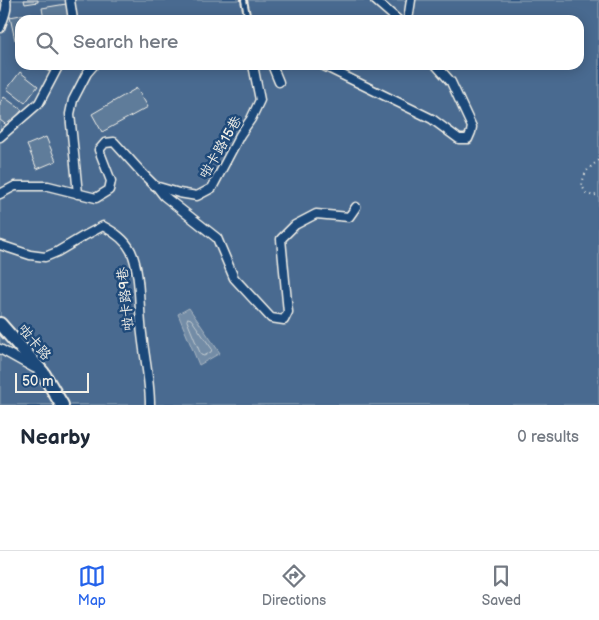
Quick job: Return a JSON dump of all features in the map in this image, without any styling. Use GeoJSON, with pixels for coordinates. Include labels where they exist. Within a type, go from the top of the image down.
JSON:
{"type":"FeatureCollection","features":[{"type":"Feature","properties":{"kind":"main road","name":"啦卡路"},"geometry":{"type":"LineString","coordinates":[[0,324],[43,373],[62,405]]}},
{"type":"Feature","properties":{"kind":"street"},"geometry":{"type":"LineString","coordinates":[[0,28],[4,18],[6,0]]}},
{"type":"Feature","properties":{"kind":"street"},"geometry":{"type":"LineString","coordinates":[[70,0],[72,15]]}},
{"type":"Feature","properties":{"kind":"street"},"geometry":{"type":"LineString","coordinates":[[375,0],[392,15]]}},
{"type":"Feature","properties":{"kind":"street"},"geometry":{"type":"LineString","coordinates":[[409,15],[412,0]]}},
{"type":"Feature","properties":{"kind":"street"},"geometry":{"type":"LineString","coordinates":[[0,137],[39,103],[56,70]]}},
{"type":"Feature","properties":{"kind":"street"},"geometry":{"type":"LineString","coordinates":[[78,194],[70,114],[73,100],[90,70]]}},
{"type":"Feature","properties":{"kind":"street","name":"啦卡路15巷"},"geometry":{"type":"LineString","coordinates":[[155,186],[193,196],[197,196],[212,188],[260,100],[254,70]]}},
{"type":"Feature","properties":{"kind":"street"},"geometry":{"type":"LineString","coordinates":[[274,70],[279,82]]}},
{"type":"Feature","properties":{"kind":"street"},"geometry":{"type":"LineString","coordinates":[[332,70],[432,119],[458,139],[468,139],[472,127],[451,82],[440,70]]}},
{"type":"Feature","properties":{"kind":"street"},"geometry":{"type":"LineString","coordinates":[[0,194],[15,186],[48,186],[96,198],[109,190],[111,181],[99,150],[105,142],[114,142],[164,196],[217,238],[234,278],[271,318],[284,320],[288,312],[280,239],[295,226],[316,214],[349,217],[356,207]]}},
{"type":"Feature","properties":{"kind":"street","name":"啦卡路9巷"},"geometry":{"type":"LineString","coordinates":[[0,245],[30,255],[45,257],[103,226],[118,235],[131,250],[136,267],[141,326],[150,389],[150,405]]}},
{"type":"Feature","properties":{"kind":"street"},"geometry":{"type":"LineString","coordinates":[[0,349],[43,373]]}},
{"type":"Feature","properties":{"kind":"lane"},"geometry":{"type":"LineString","coordinates":[[244,0],[247,15]]}},
{"type":"Feature","properties":{"kind":"path"},"geometry":{"type":"LineString","coordinates":[[599,160],[588,169],[583,177],[582,186],[586,193],[593,196],[599,194]]}},
{"type":"Feature","properties":{"kind":"shaded area"},"geometry":{"type":"Polygon","coordinates":[[[0,0],[599,0],[599,405],[0,405],[0,0]]]}},
{"type":"Feature","properties":{"kind":"water"},"geometry":{"type":"Polygon","coordinates":[[[189,308],[220,353],[199,365],[178,314],[189,308]]]}},
{"type":"Feature","properties":{"kind":"building"},"geometry":{"type":"Polygon","coordinates":[[[24,0],[38,0],[38,2],[25,4],[24,0]]]}},
{"type":"Feature","properties":{"kind":"building"},"geometry":{"type":"Polygon","coordinates":[[[66,4],[68,15],[43,15],[42,8],[66,4]]]}},
{"type":"Feature","properties":{"kind":"building"},"geometry":{"type":"Polygon","coordinates":[[[15,16],[15,40],[10,17],[15,16]]]}},
{"type":"Feature","properties":{"kind":"building"},"geometry":{"type":"Polygon","coordinates":[[[20,72],[38,86],[25,103],[7,89],[20,72]]]}},
{"type":"Feature","properties":{"kind":"building"},"geometry":{"type":"Polygon","coordinates":[[[137,88],[148,107],[102,132],[92,114],[137,88]]]}},
{"type":"Feature","properties":{"kind":"building"},"geometry":{"type":"Polygon","coordinates":[[[4,97],[22,110],[9,127],[0,120],[0,103],[4,97]]]}},
{"type":"Feature","properties":{"kind":"building"},"geometry":{"type":"Polygon","coordinates":[[[46,137],[56,161],[37,169],[27,145],[46,137]]]}}]}
